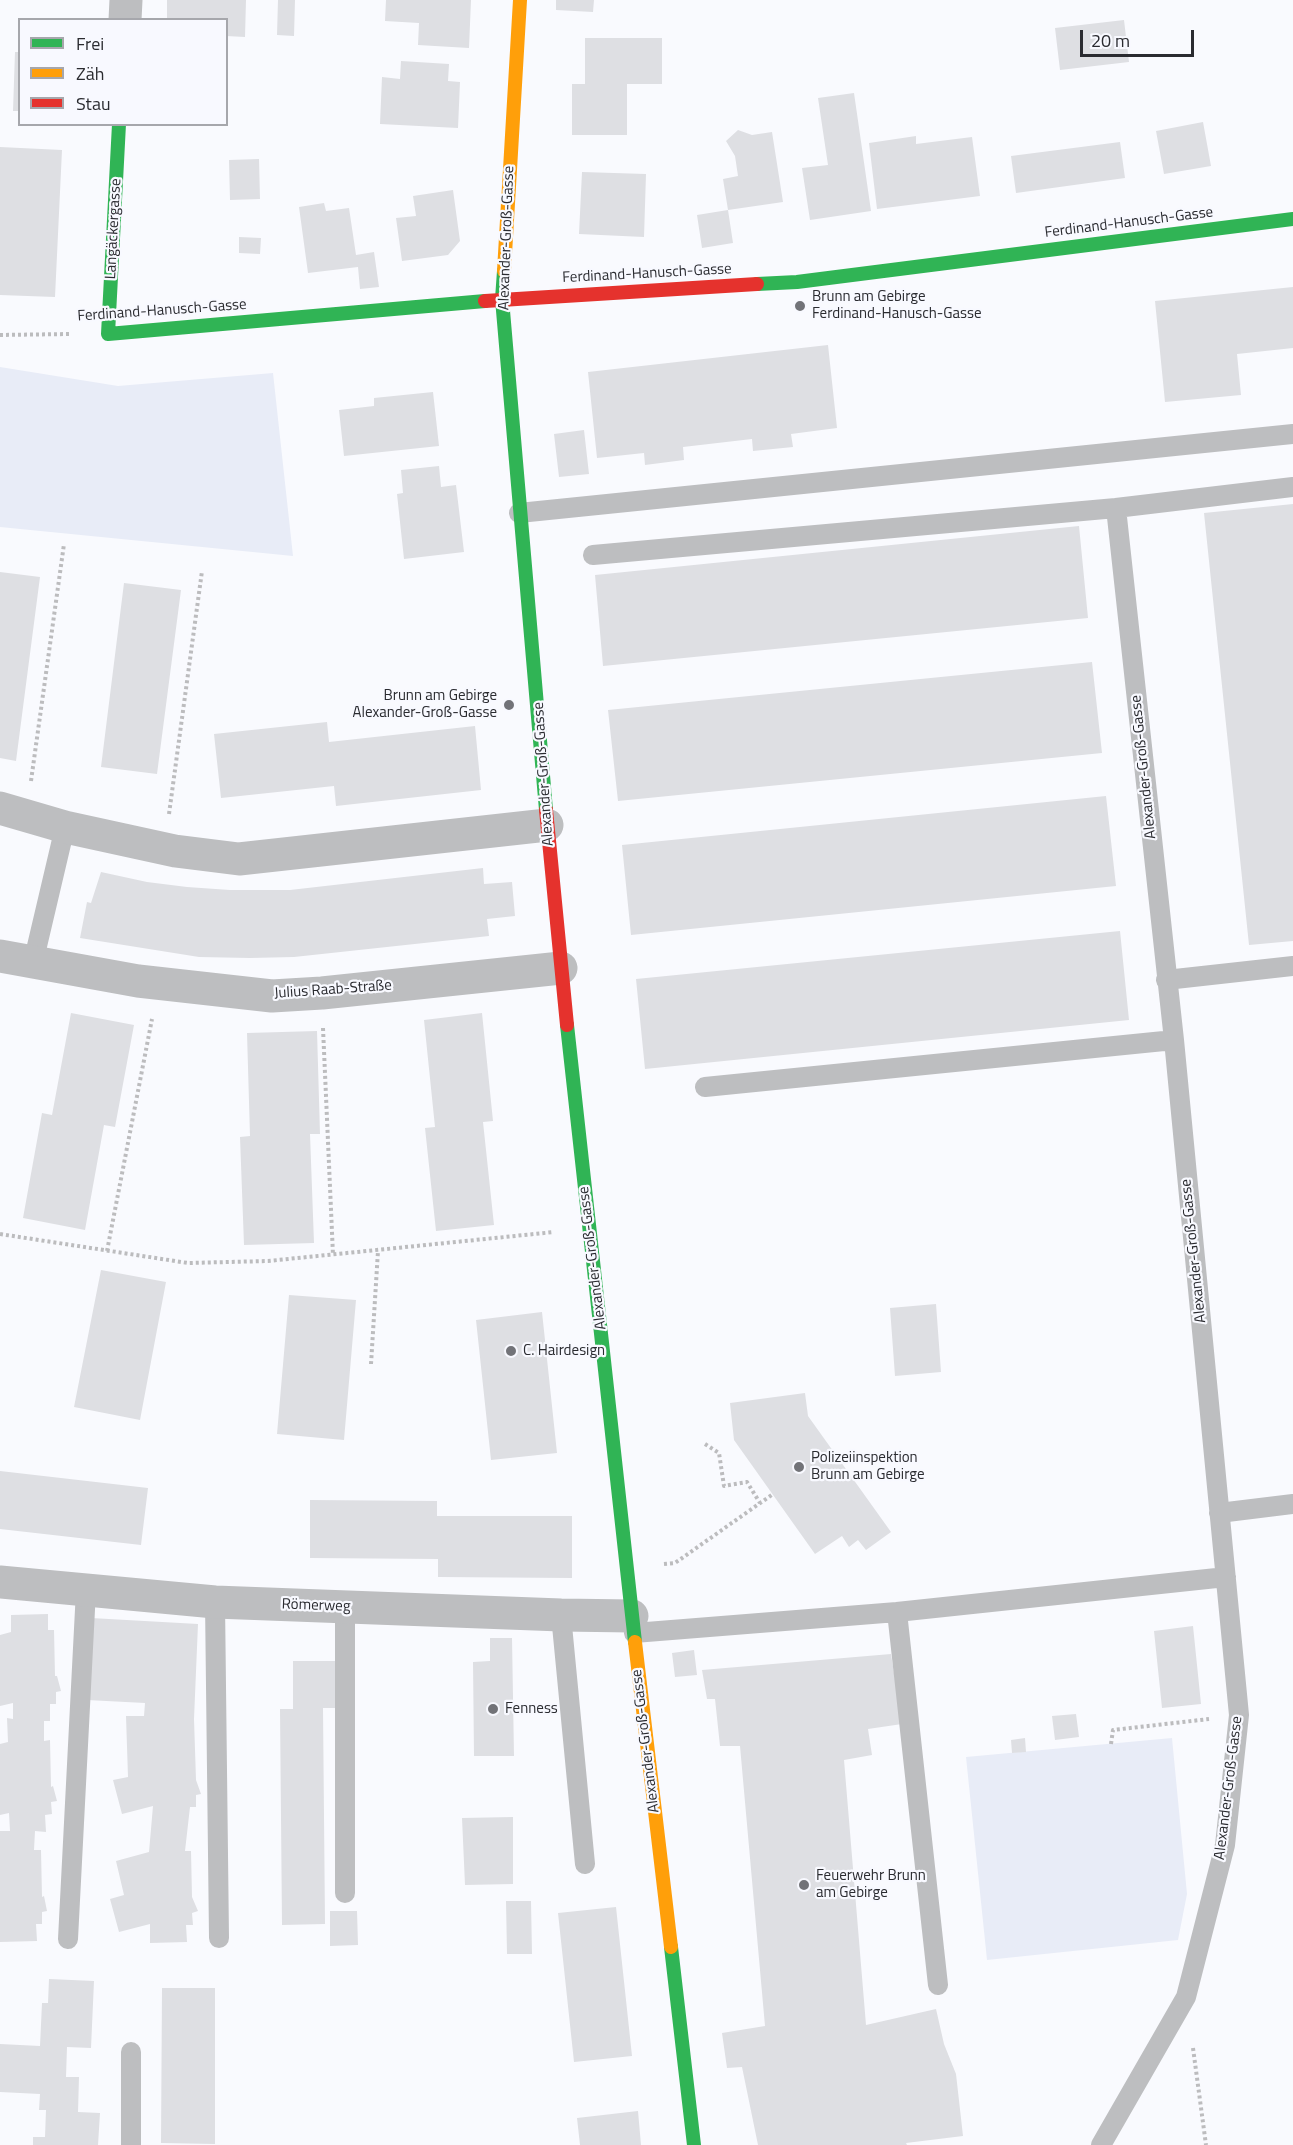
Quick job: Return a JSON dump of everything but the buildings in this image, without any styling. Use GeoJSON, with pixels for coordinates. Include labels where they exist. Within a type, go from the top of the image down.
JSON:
{"type":"FeatureCollection","features":[{"type":"Feature","properties":{"kind":"street"},"geometry":{"type":"LineString","coordinates":[[124,18],[126,0]]}},
{"type":"Feature","properties":{"kind":"street","name":"Alexander-Groß-Gasse"},"geometry":{"type":"LineString","coordinates":[[520,0],[502,299],[519,513],[561,968],[633,1625],[694,2145]]}},
{"type":"Feature","properties":{"kind":"street","name":"Langäckergasse"},"geometry":{"type":"LineString","coordinates":[[108,334],[119,126]]}},
{"type":"Feature","properties":{"kind":"street","name":"Ferdinand-Hanusch-Gasse"},"geometry":{"type":"LineString","coordinates":[[108,334],[502,299],[797,282],[1293,219]]}},
{"type":"Feature","properties":{"kind":"street"},"geometry":{"type":"LineString","coordinates":[[13,811],[65,827],[165,848],[239,859],[547,825]]}},
{"type":"Feature","properties":{"kind":"street","name":"Julius Raab-Straße"},"geometry":{"type":"LineString","coordinates":[[0,956],[158,983],[272,996],[322,993],[561,968]]}},
{"type":"Feature","properties":{"kind":"street","name":"Römerweg"},"geometry":{"type":"LineString","coordinates":[[0,1582],[215,1602],[561,1615],[633,1625]]}},
{"type":"Feature","properties":{"kind":"lane"},"geometry":{"type":"LineString","coordinates":[[519,513],[1293,434]]}},
{"type":"Feature","properties":{"kind":"lane"},"geometry":{"type":"LineString","coordinates":[[593,555],[1116,508],[1293,487]]}},
{"type":"Feature","properties":{"kind":"lane","name":"Alexander-Groß-Gasse"},"geometry":{"type":"LineString","coordinates":[[1101,2145],[1186,1998],[1225,1845],[1239,1716],[1174,1040],[1116,508]]}},
{"type":"Feature","properties":{"kind":"lane"},"geometry":{"type":"LineString","coordinates":[[33,963],[65,827]]}},
{"type":"Feature","properties":{"kind":"lane"},"geometry":{"type":"LineString","coordinates":[[1166,980],[1293,966]]}},
{"type":"Feature","properties":{"kind":"lane"},"geometry":{"type":"LineString","coordinates":[[705,1087],[1174,1040]]}},
{"type":"Feature","properties":{"kind":"lane"},"geometry":{"type":"LineString","coordinates":[[1219,1513],[1293,1504]]}},
{"type":"Feature","properties":{"kind":"lane"},"geometry":{"type":"LineString","coordinates":[[633,1625],[897,1612],[1226,1577]]}},
{"type":"Feature","properties":{"kind":"lane"},"geometry":{"type":"LineString","coordinates":[[68,1939],[86,1590]]}},
{"type":"Feature","properties":{"kind":"lane"},"geometry":{"type":"LineString","coordinates":[[215,1602],[219,1938]]}},
{"type":"Feature","properties":{"kind":"lane"},"geometry":{"type":"LineString","coordinates":[[345,1607],[345,1893]]}},
{"type":"Feature","properties":{"kind":"lane"},"geometry":{"type":"LineString","coordinates":[[897,1612],[938,1985]]}},
{"type":"Feature","properties":{"kind":"lane"},"geometry":{"type":"LineString","coordinates":[[561,1615],[585,1864]]}},
{"type":"Feature","properties":{"kind":"lane"},"geometry":{"type":"LineString","coordinates":[[131,2052],[131,2145]]}},
{"type":"Feature","properties":{"kind":"path","name":"Ferdinand-Hanusch-Gasse"},"geometry":{"type":"LineString","coordinates":[[0,335],[108,334]]}},
{"type":"Feature","properties":{"kind":"path"},"geometry":{"type":"LineString","coordinates":[[13,811],[64,544]]}},
{"type":"Feature","properties":{"kind":"path"},"geometry":{"type":"LineString","coordinates":[[165,848],[202,570]]}},
{"type":"Feature","properties":{"kind":"path"},"geometry":{"type":"LineString","coordinates":[[107,1251],[158,983]]}},
{"type":"Feature","properties":{"kind":"path"},"geometry":{"type":"LineString","coordinates":[[322,993],[333,1255]]}},
{"type":"Feature","properties":{"kind":"path"},"geometry":{"type":"LineString","coordinates":[[0,1234],[188,1263],[268,1261],[590,1228]]}},
{"type":"Feature","properties":{"kind":"path"},"geometry":{"type":"LineString","coordinates":[[371,1364],[378,1250]]}},
{"type":"Feature","properties":{"kind":"path"},"geometry":{"type":"LineString","coordinates":[[705,1444],[719,1453],[724,1486],[747,1482],[760,1503]]}},
{"type":"Feature","properties":{"kind":"path"},"geometry":{"type":"LineString","coordinates":[[627,1568],[675,1563],[773,1494]]}},
{"type":"Feature","properties":{"kind":"path"},"geometry":{"type":"LineString","coordinates":[[1111,1744],[1113,1730],[1239,1716]]}},
{"type":"Feature","properties":{"kind":"path"},"geometry":{"type":"LineString","coordinates":[[1186,1998],[1206,2145]]}},
{"type":"Feature","properties":{"kind":"shaded area"},"geometry":{"type":"Polygon","coordinates":[[[0,367],[118,386],[273,373],[293,556],[0,527],[0,367]]]}},
{"type":"Feature","properties":{"kind":"shaded area"},"geometry":{"type":"Polygon","coordinates":[[[1172,1738],[1187,1894],[1178,1940],[987,1960],[966,1757],[1172,1738]]]}},
{"type":"Feature","properties":{"kind":"traffic: fast"},"geometry":{"type":"LineString","coordinates":[[119,126],[108,334],[485,301]]}},
{"type":"Feature","properties":{"kind":"traffic: fast"},"geometry":{"type":"LineString","coordinates":[[757,284],[797,282],[1293,219]]}},
{"type":"Feature","properties":{"kind":"traffic: fast"},"geometry":{"type":"LineString","coordinates":[[504,271],[502,299],[546,810]]}},
{"type":"Feature","properties":{"kind":"traffic: fast"},"geometry":{"type":"LineString","coordinates":[[567,1025],[635,1642]]}},
{"type":"Feature","properties":{"kind":"traffic: fast"},"geometry":{"type":"LineString","coordinates":[[671,1947],[694,2145]]}},
{"type":"Feature","properties":{"kind":"traffic: slow"},"geometry":{"type":"LineString","coordinates":[[504,271],[520,0]]}},
{"type":"Feature","properties":{"kind":"traffic: slow"},"geometry":{"type":"LineString","coordinates":[[635,1642],[671,1947]]}},
{"type":"Feature","properties":{"kind":"traffic: jam"},"geometry":{"type":"LineString","coordinates":[[485,301],[757,284]]}},
{"type":"Feature","properties":{"kind":"traffic: jam"},"geometry":{"type":"LineString","coordinates":[[546,810],[567,1025]]}},
{"type":"Feature","properties":{"kind":"place","name":"Brunn am Gebirge Ferdinand-Hanusch-Gasse"},"geometry":{"type":"Point","coordinates":[800,306]}},
{"type":"Feature","properties":{"kind":"place","name":"Brunn am Gebirge Alexander-Groß-Gasse"},"geometry":{"type":"Point","coordinates":[509,705]}},
{"type":"Feature","properties":{"kind":"place","name":"C. Hairdesign"},"geometry":{"type":"Point","coordinates":[511,1351]}},
{"type":"Feature","properties":{"kind":"place","name":"Polizeiinspektion Brunn am Gebirge"},"geometry":{"type":"Point","coordinates":[799,1467]}},
{"type":"Feature","properties":{"kind":"place","name":"Fenness"},"geometry":{"type":"Point","coordinates":[493,1709]}},
{"type":"Feature","properties":{"kind":"place","name":"Feuerwehr Brunn am Gebirge"},"geometry":{"type":"Point","coordinates":[804,1885]}}]}
